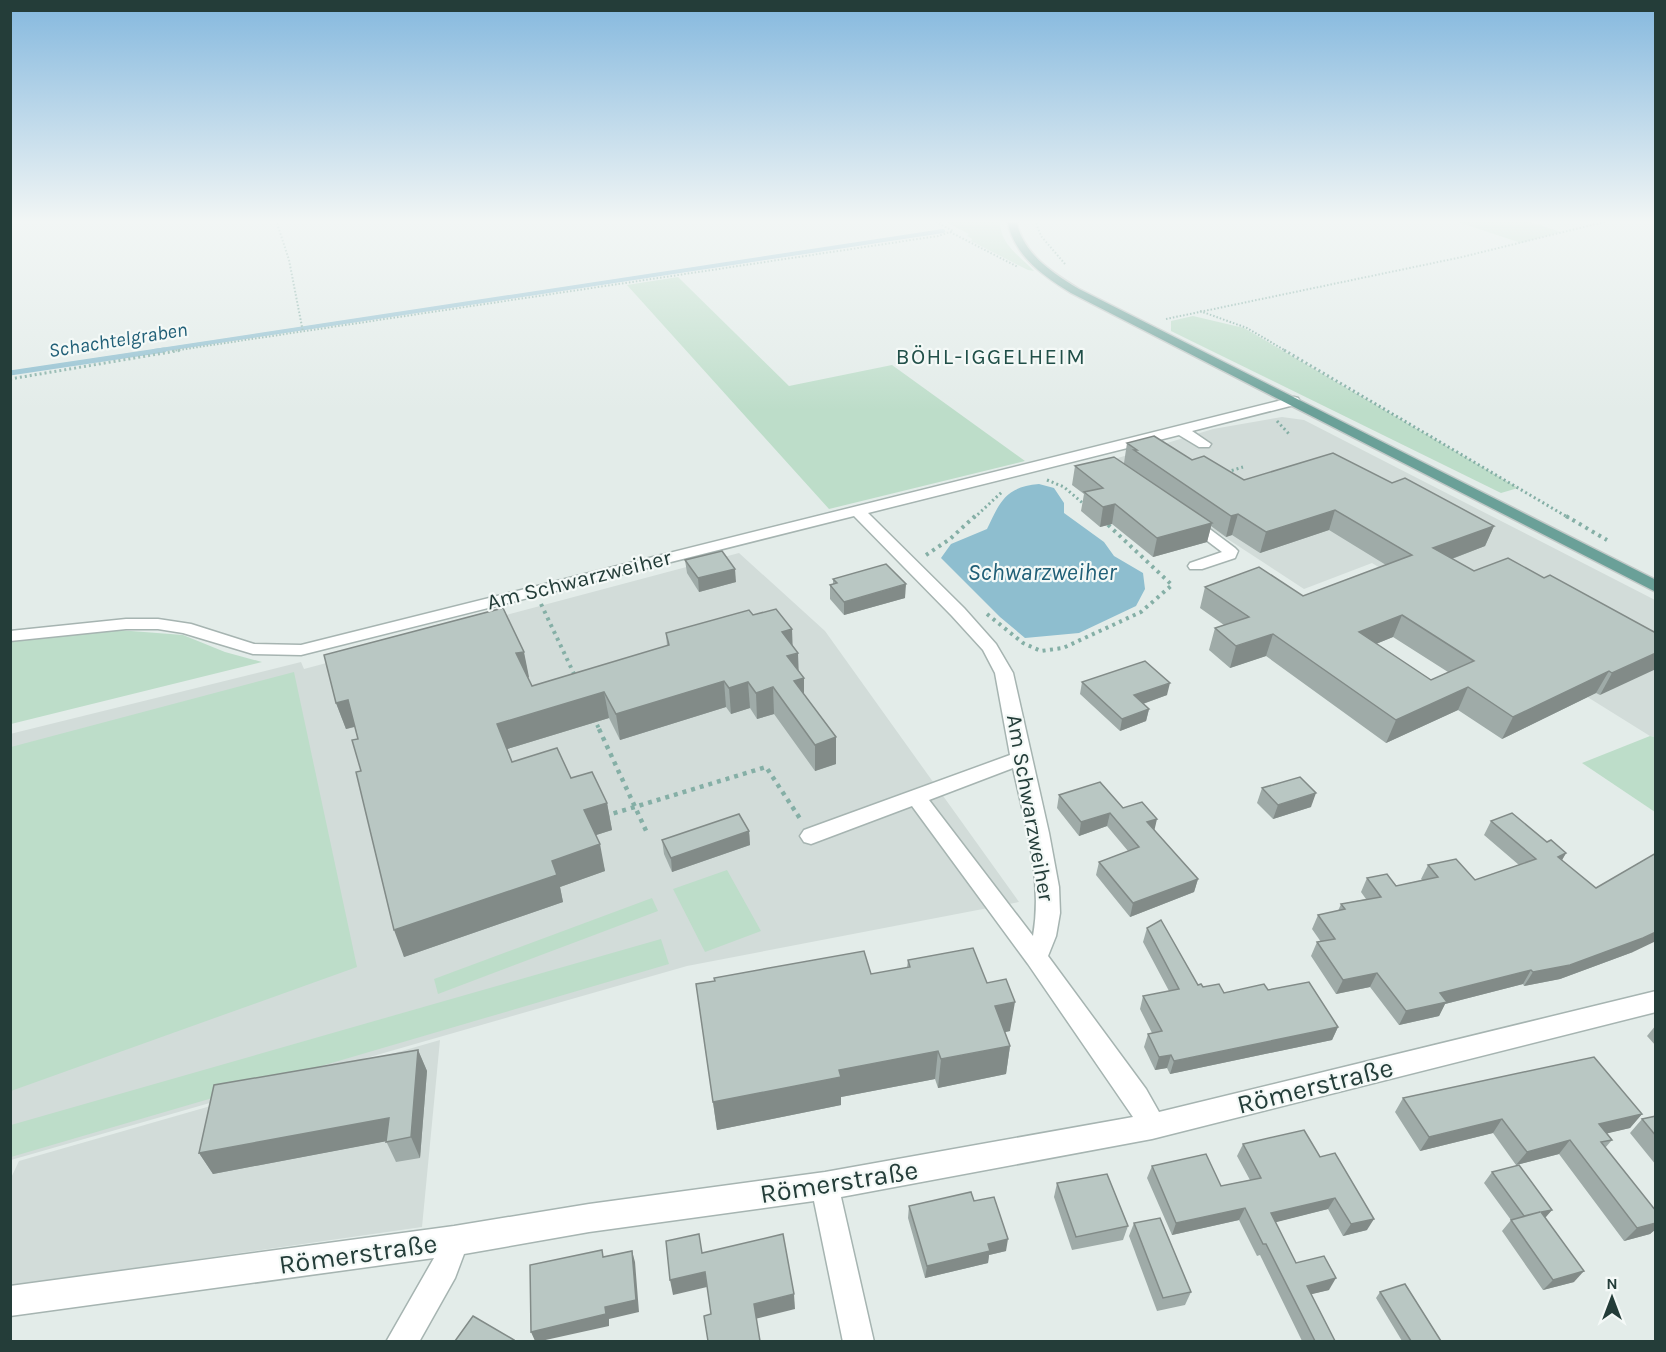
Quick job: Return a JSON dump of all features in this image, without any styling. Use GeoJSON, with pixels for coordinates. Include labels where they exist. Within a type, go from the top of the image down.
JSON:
{"type":"FeatureCollection","features":[{"type":"Feature","properties":{"kind":"main road"},"geometry":{"type":"LineString","coordinates":[[1063,283],[1142,326],[1294,401],[1656,587]]}},
{"type":"Feature","properties":{"kind":"street","name":"Am Schwarzweiher"},"geometry":{"type":"LineString","coordinates":[[10,636],[126,624],[158,624],[185,628],[254,649],[302,650],[856,510],[1027,475],[1093,453],[1294,401]]}},
{"type":"Feature","properties":{"kind":"street"},"geometry":{"type":"LineString","coordinates":[[1181,430],[1204,444]]}},
{"type":"Feature","properties":{"kind":"street"},"geometry":{"type":"LineString","coordinates":[[1093,453],[1111,466]]}},
{"type":"Feature","properties":{"kind":"street","name":"Am Schwarzweiher"},"geometry":{"type":"LineString","coordinates":[[856,510],[958,612],[997,658],[1004,673],[1043,858],[1047,889],[1047,933],[1036,957]]}},
{"type":"Feature","properties":{"kind":"street"},"geometry":{"type":"LineString","coordinates":[[1175,511],[1230,551],[1229,555],[1196,566]]}},
{"type":"Feature","properties":{"kind":"street"},"geometry":{"type":"LineString","coordinates":[[885,568],[911,565]]}},
{"type":"Feature","properties":{"kind":"street"},"geometry":{"type":"LineString","coordinates":[[811,836],[1021,758]]}},
{"type":"Feature","properties":{"kind":"street"},"geometry":{"type":"LineString","coordinates":[[916,798],[1036,957],[1137,1098],[1152,1126]]}},
{"type":"Feature","properties":{"kind":"street","name":"Römerstraße"},"geometry":{"type":"LineString","coordinates":[[10,1300],[454,1241],[589,1218],[825,1186],[1152,1126],[1656,1001]]}},
{"type":"Feature","properties":{"kind":"street"},"geometry":{"type":"LineString","coordinates":[[825,1186],[859,1341]]}},
{"type":"Feature","properties":{"kind":"street"},"geometry":{"type":"LineString","coordinates":[[401,1341],[445,1268],[454,1241]]}},
{"type":"Feature","properties":{"kind":"path"},"geometry":{"type":"LineString","coordinates":[[293,283],[302,330]]}},
{"type":"Feature","properties":{"kind":"path"},"geometry":{"type":"LineString","coordinates":[[10,379],[302,330],[619,283]]}},
{"type":"Feature","properties":{"kind":"path"},"geometry":{"type":"LineString","coordinates":[[1142,326],[1200,311],[1335,283]]}},
{"type":"Feature","properties":{"kind":"path"},"geometry":{"type":"LineString","coordinates":[[1200,311],[1247,328],[1612,543]]}},
{"type":"Feature","properties":{"kind":"path"},"geometry":{"type":"LineString","coordinates":[[1224,473],[1243,467]]}},
{"type":"Feature","properties":{"kind":"path"},"geometry":{"type":"LineString","coordinates":[[911,565],[950,539],[1003,491],[1027,475],[1064,487],[1090,509]]}},
{"type":"Feature","properties":{"kind":"path"},"geometry":{"type":"LineString","coordinates":[[982,610],[1023,643],[1041,651],[1063,648],[1141,612],[1172,585],[1099,517]]}},
{"type":"Feature","properties":{"kind":"path"},"geometry":{"type":"LineString","coordinates":[[535,590],[578,682]]}},
{"type":"Feature","properties":{"kind":"path"},"geometry":{"type":"LineString","coordinates":[[592,713],[648,835]]}},
{"type":"Feature","properties":{"kind":"path"},"geometry":{"type":"LineString","coordinates":[[605,816],[766,767],[811,836]]}},
{"type":"Feature","properties":{"kind":"shaded area"},"geometry":{"type":"Polygon","coordinates":[[[1282,417],[1304,420],[1655,600],[1655,737],[1372,563],[1304,589],[1108,461],[1213,429],[1282,417]]]}},
{"type":"Feature","properties":{"kind":"shaded area"},"geometry":{"type":"Polygon","coordinates":[[[739,553],[825,631],[1019,902],[687,966],[11,1160],[10,734],[301,662],[304,669],[739,553]]]}},
{"type":"Feature","properties":{"kind":"shaded area"},"geometry":{"type":"Polygon","coordinates":[[[440,1040],[422,1227],[11,1286],[10,1180],[19,1161],[440,1040]]]}},
{"type":"Feature","properties":{"kind":"green space"},"geometry":{"type":"Polygon","coordinates":[[[591,283],[610,283],[11,374],[11,371],[591,283]]]}},
{"type":"Feature","properties":{"kind":"green space"},"geometry":{"type":"Polygon","coordinates":[[[684,283],[789,386],[892,365],[1025,461],[829,509],[627,285],[684,283]]]}},
{"type":"Feature","properties":{"kind":"green space"},"geometry":{"type":"Polygon","coordinates":[[[1193,316],[1244,328],[1518,488],[1501,493],[1171,331],[1171,321],[1193,316]]]}},
{"type":"Feature","properties":{"kind":"green space"},"geometry":{"type":"Polygon","coordinates":[[[118,630],[183,635],[225,652],[262,662],[11,724],[10,641],[118,630]]]}},
{"type":"Feature","properties":{"kind":"green space"},"geometry":{"type":"Polygon","coordinates":[[[294,672],[357,967],[11,1091],[11,747],[294,672]]]}},
{"type":"Feature","properties":{"kind":"green space"},"geometry":{"type":"Polygon","coordinates":[[[1650,736],[1655,737],[1655,812],[1582,763],[1650,736]]]}},
{"type":"Feature","properties":{"kind":"green space"},"geometry":{"type":"Polygon","coordinates":[[[727,870],[761,931],[705,952],[673,889],[727,870]]]}},
{"type":"Feature","properties":{"kind":"green space"},"geometry":{"type":"Polygon","coordinates":[[[652,898],[658,911],[438,994],[434,979],[652,898]]]}},
{"type":"Feature","properties":{"kind":"green space"},"geometry":{"type":"Polygon","coordinates":[[[661,939],[669,964],[11,1157],[11,1125],[661,939]]]}},
{"type":"Feature","properties":{"kind":"water","name":"Schwarzweiher"},"geometry":{"type":"Polygon","coordinates":[[[1039,484],[1054,488],[1064,503],[1064,513],[1104,542],[1114,556],[1143,573],[1145,589],[1136,606],[1079,633],[1025,638],[1000,617],[941,558],[951,544],[987,529],[1000,504],[1011,492],[1018,488],[1039,484]]]}},
{"type":"Feature","properties":{"kind":"building"},"geometry":{"type":"Polygon","coordinates":[[[1154,436],[1192,460],[1204,456],[1244,480],[1333,453],[1392,483],[1405,478],[1494,526],[1433,548],[1474,571],[1508,558],[1544,578],[1550,575],[1656,633],[1656,653],[1612,673],[1609,671],[1513,717],[1468,687],[1396,720],[1273,634],[1236,646],[1215,628],[1249,617],[1205,587],[1259,567],[1303,596],[1412,555],[1335,510],[1266,532],[1238,514],[1231,516],[1127,443],[1154,436]],[[1402,615],[1359,632],[1431,680],[1474,661],[1402,615]]]}},
{"type":"Feature","properties":{"kind":"building"},"geometry":{"type":"Polygon","coordinates":[[[1114,457],[1212,523],[1157,538],[1115,504],[1103,507],[1084,492],[1103,488],[1075,466],[1114,457]]]}},
{"type":"Feature","properties":{"kind":"building"},"geometry":{"type":"Polygon","coordinates":[[[722,551],[735,569],[698,578],[685,560],[722,551]]]}},
{"type":"Feature","properties":{"kind":"building"},"geometry":{"type":"Polygon","coordinates":[[[886,564],[906,584],[844,602],[830,585],[837,583],[833,579],[886,564]]]}},
{"type":"Feature","properties":{"kind":"building"},"geometry":{"type":"Polygon","coordinates":[[[503,608],[524,652],[516,653],[532,686],[669,645],[666,633],[749,610],[753,615],[776,609],[792,629],[782,632],[798,653],[787,656],[804,678],[794,681],[836,737],[815,745],[773,687],[756,693],[748,682],[729,688],[724,681],[616,714],[604,692],[497,724],[512,762],[557,748],[571,778],[592,772],[607,803],[584,810],[600,844],[552,861],[557,875],[394,930],[356,772],[361,771],[352,740],[358,739],[348,700],[336,703],[324,655],[503,608]]]}},
{"type":"Feature","properties":{"kind":"building"},"geometry":{"type":"Polygon","coordinates":[[[1145,661],[1170,683],[1134,695],[1149,709],[1122,719],[1082,682],[1145,661]]]}},
{"type":"Feature","properties":{"kind":"building"},"geometry":{"type":"Polygon","coordinates":[[[1300,777],[1316,793],[1278,805],[1262,788],[1300,777]]]}},
{"type":"Feature","properties":{"kind":"building"},"geometry":{"type":"Polygon","coordinates":[[[1100,782],[1123,808],[1142,802],[1157,819],[1147,822],[1198,879],[1133,903],[1099,862],[1139,847],[1110,813],[1081,822],[1059,795],[1100,782]]]}},
{"type":"Feature","properties":{"kind":"building"},"geometry":{"type":"Polygon","coordinates":[[[1512,813],[1547,842],[1551,840],[1566,853],[1558,857],[1596,888],[1656,853],[1656,932],[1570,965],[1533,972],[1531,970],[1440,993],[1447,1002],[1406,1011],[1377,973],[1343,980],[1317,942],[1335,939],[1318,915],[1345,909],[1341,904],[1381,897],[1367,878],[1387,874],[1396,886],[1438,877],[1428,865],[1456,859],[1475,880],[1536,859],[1491,821],[1512,813]]]}},
{"type":"Feature","properties":{"kind":"building"},"geometry":{"type":"Polygon","coordinates":[[[739,814],[749,831],[671,858],[662,840],[739,814]]]}},
{"type":"Feature","properties":{"kind":"building"},"geometry":{"type":"Polygon","coordinates":[[[1161,920],[1198,985],[1201,984],[1203,987],[1219,984],[1224,993],[1264,984],[1268,990],[1309,982],[1338,1027],[1174,1061],[1171,1055],[1159,1057],[1148,1034],[1162,1031],[1143,996],[1179,989],[1147,928],[1161,920]]]}},
{"type":"Feature","properties":{"kind":"building"},"geometry":{"type":"Polygon","coordinates":[[[973,948],[987,983],[1006,979],[1015,1002],[995,1006],[1010,1046],[941,1059],[938,1051],[839,1070],[841,1077],[713,1102],[696,984],[715,981],[714,978],[864,951],[871,974],[910,967],[908,960],[973,948]]]}},
{"type":"Feature","properties":{"kind":"building"},"geometry":{"type":"Polygon","coordinates":[[[418,1050],[411,1137],[386,1142],[389,1118],[199,1153],[214,1085],[418,1050]]]}},
{"type":"Feature","properties":{"kind":"building"},"geometry":{"type":"Polygon","coordinates":[[[1594,1057],[1642,1114],[1599,1124],[1612,1140],[1601,1142],[1656,1211],[1656,1223],[1637,1228],[1570,1140],[1527,1152],[1502,1119],[1429,1137],[1403,1098],[1594,1057]]]}},
{"type":"Feature","properties":{"kind":"building"},"geometry":{"type":"Polygon","coordinates":[[[1656,1116],[1656,1136],[1642,1119],[1656,1116]]]}},
{"type":"Feature","properties":{"kind":"building"},"geometry":{"type":"Polygon","coordinates":[[[1304,1130],[1320,1157],[1335,1153],[1374,1219],[1351,1224],[1335,1198],[1271,1213],[1296,1263],[1324,1256],[1336,1278],[1307,1286],[1335,1341],[1315,1341],[1266,1244],[1263,1244],[1245,1208],[1176,1223],[1152,1166],[1206,1154],[1221,1186],[1261,1178],[1243,1144],[1304,1130]]]}},
{"type":"Feature","properties":{"kind":"building"},"geometry":{"type":"Polygon","coordinates":[[[1519,1165],[1552,1210],[1541,1212],[1584,1271],[1553,1280],[1511,1220],[1540,1212],[1524,1216],[1492,1172],[1519,1165]]]}},
{"type":"Feature","properties":{"kind":"building"},"geometry":{"type":"Polygon","coordinates":[[[1107,1174],[1128,1226],[1076,1237],[1057,1183],[1107,1174]]]}},
{"type":"Feature","properties":{"kind":"building"},"geometry":{"type":"Polygon","coordinates":[[[971,1192],[974,1201],[994,1197],[1008,1239],[988,1244],[990,1251],[927,1266],[909,1206],[971,1192]]]}},
{"type":"Feature","properties":{"kind":"building"},"geometry":{"type":"Polygon","coordinates":[[[1160,1218],[1191,1292],[1163,1298],[1134,1223],[1160,1218]]]}},
{"type":"Feature","properties":{"kind":"building"},"geometry":{"type":"Polygon","coordinates":[[[699,1234],[702,1253],[783,1234],[794,1294],[754,1304],[760,1341],[708,1341],[704,1316],[711,1314],[705,1272],[670,1280],[666,1241],[699,1234]]]}},
{"type":"Feature","properties":{"kind":"building"},"geometry":{"type":"Polygon","coordinates":[[[602,1250],[603,1257],[632,1251],[636,1300],[605,1307],[606,1314],[531,1332],[530,1265],[602,1250]]]}},
{"type":"Feature","properties":{"kind":"building"},"geometry":{"type":"Polygon","coordinates":[[[1405,1284],[1441,1341],[1411,1341],[1380,1292],[1405,1284]]]}},
{"type":"Feature","properties":{"kind":"building"},"geometry":{"type":"Polygon","coordinates":[[[473,1316],[514,1340],[455,1341],[473,1316]]]}},
{"type":"Feature","properties":{"kind":"waterway","name":"Schachtelgraben"},"geometry":{"type":"LineString","coordinates":[[154,351],[600,283]]}},
{"type":"Feature","properties":{"kind":"waterway","name":"Schachtelgraben"},"geometry":{"type":"LineString","coordinates":[[10,373],[164,350]]}},
{"type":"Feature","properties":{"kind":"district","name":"BÖHL-IGGELHEIM"},"geometry":{"type":"Point","coordinates":[991,357]}}]}
